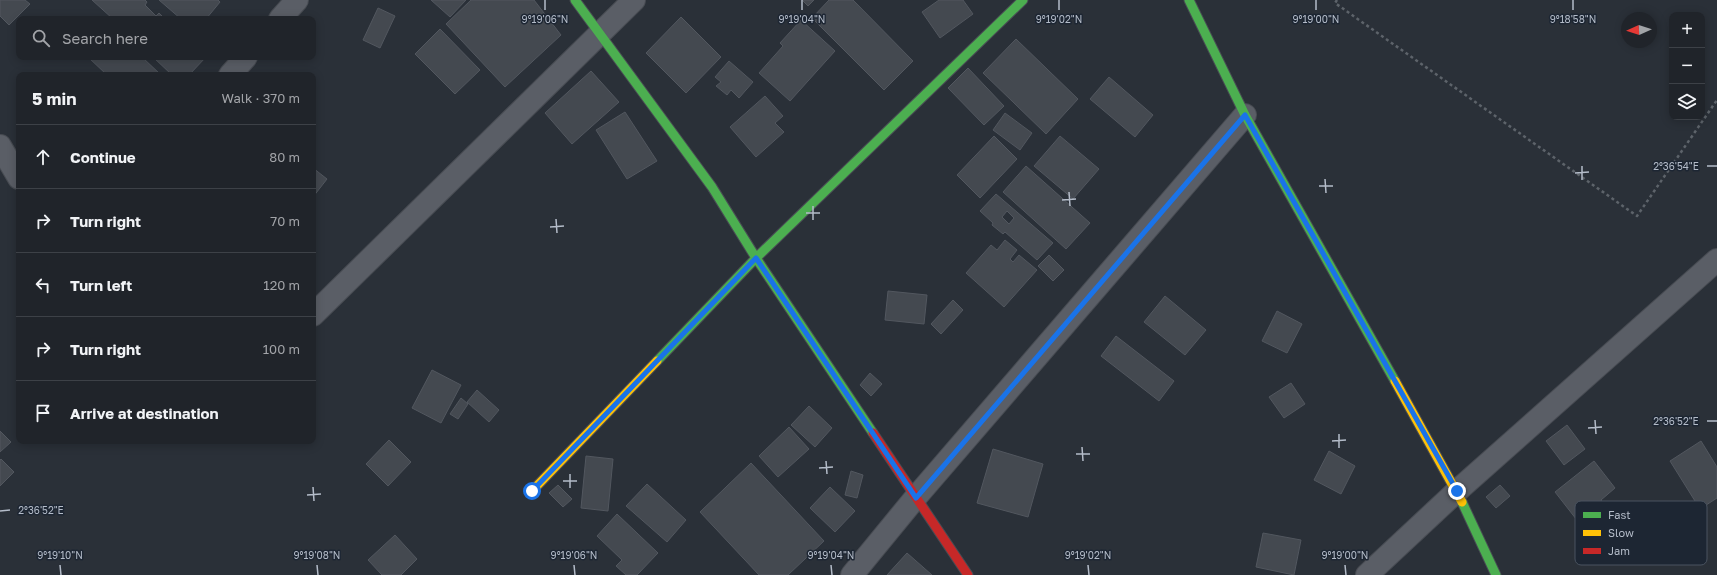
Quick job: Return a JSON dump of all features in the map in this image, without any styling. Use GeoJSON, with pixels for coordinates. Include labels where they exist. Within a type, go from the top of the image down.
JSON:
{"type":"FeatureCollection","features":[{"type":"Feature","properties":{"kind":"street"},"geometry":{"type":"LineString","coordinates":[[283,16],[297,0]]}},
{"type":"Feature","properties":{"kind":"street"},"geometry":{"type":"LineString","coordinates":[[575,0],[600,32],[712,187],[756,258],[968,575]]}},
{"type":"Feature","properties":{"kind":"street"},"geometry":{"type":"LineString","coordinates":[[316,312],[634,0]]}},
{"type":"Feature","properties":{"kind":"street"},"geometry":{"type":"LineString","coordinates":[[532,491],[756,258],[1023,0]]}},
{"type":"Feature","properties":{"kind":"street"},"geometry":{"type":"LineString","coordinates":[[1189,0],[1245,115],[1457,491],[1496,575]]}},
{"type":"Feature","properties":{"kind":"street"},"geometry":{"type":"LineString","coordinates":[[233,72],[243,60]]}},
{"type":"Feature","properties":{"kind":"street"},"geometry":{"type":"LineString","coordinates":[[852,575],[916,498],[1245,115]]}},
{"type":"Feature","properties":{"kind":"street"},"geometry":{"type":"LineString","coordinates":[[0,146],[16,173]]}},
{"type":"Feature","properties":{"kind":"street"},"geometry":{"type":"LineString","coordinates":[[1367,575],[1457,491],[1717,260]]}},
{"type":"Feature","properties":{"kind":"path"},"geometry":{"type":"LineString","coordinates":[[1337,0],[1335,3],[1637,216],[1717,100]]}},
{"type":"Feature","properties":{"kind":"building"},"geometry":{"type":"Polygon","coordinates":[[[0,0],[25,0],[30,4],[18,16],[16,16],[16,18],[9,25],[0,16],[0,0]]]}},
{"type":"Feature","properties":{"kind":"building"},"geometry":{"type":"Polygon","coordinates":[[[92,0],[145,0],[147,2],[145,5],[156,16],[110,16],[92,0]]]}},
{"type":"Feature","properties":{"kind":"building"},"geometry":{"type":"Polygon","coordinates":[[[159,0],[218,0],[220,2],[208,16],[178,16],[159,0]]]}},
{"type":"Feature","properties":{"kind":"building"},"geometry":{"type":"Polygon","coordinates":[[[431,0],[466,0],[450,17],[431,0]]]}},
{"type":"Feature","properties":{"kind":"building"},"geometry":{"type":"Polygon","coordinates":[[[471,0],[534,0],[561,35],[505,87],[446,24],[471,0]]]}},
{"type":"Feature","properties":{"kind":"building"},"geometry":{"type":"Polygon","coordinates":[[[802,0],[814,0],[808,6],[802,0]]]}},
{"type":"Feature","properties":{"kind":"building"},"geometry":{"type":"Polygon","coordinates":[[[829,0],[853,0],[913,61],[884,90],[812,18],[829,0]]]}},
{"type":"Feature","properties":{"kind":"building"},"geometry":{"type":"Polygon","coordinates":[[[939,0],[963,0],[973,14],[940,38],[922,12],[939,0]]]}},
{"type":"Feature","properties":{"kind":"building"},"geometry":{"type":"Polygon","coordinates":[[[378,8],[395,16],[380,48],[363,40],[378,8]]]}},
{"type":"Feature","properties":{"kind":"building"},"geometry":{"type":"Polygon","coordinates":[[[681,17],[721,57],[686,93],[646,53],[681,17]]]}},
{"type":"Feature","properties":{"kind":"building"},"geometry":{"type":"Polygon","coordinates":[[[801,20],[835,51],[790,101],[759,73],[783,46],[780,43],[801,20]]]}},
{"type":"Feature","properties":{"kind":"building"},"geometry":{"type":"Polygon","coordinates":[[[440,29],[480,70],[455,94],[415,54],[440,29]]]}},
{"type":"Feature","properties":{"kind":"building"},"geometry":{"type":"Polygon","coordinates":[[[1016,39],[1078,99],[1046,134],[983,73],[1016,39]]]}},
{"type":"Feature","properties":{"kind":"building"},"geometry":{"type":"Polygon","coordinates":[[[91,60],[145,60],[158,72],[104,72],[91,60]]]}},
{"type":"Feature","properties":{"kind":"building"},"geometry":{"type":"Polygon","coordinates":[[[156,60],[203,60],[192,72],[169,72],[156,60]]]}},
{"type":"Feature","properties":{"kind":"building"},"geometry":{"type":"Polygon","coordinates":[[[729,61],[753,82],[739,98],[731,90],[727,95],[716,86],[721,82],[715,77],[729,61]]]}},
{"type":"Feature","properties":{"kind":"building"},"geometry":{"type":"Polygon","coordinates":[[[968,68],[1004,106],[984,125],[948,88],[968,68]]]}},
{"type":"Feature","properties":{"kind":"building"},"geometry":{"type":"Polygon","coordinates":[[[591,71],[619,102],[572,144],[545,113],[591,71]]]}},
{"type":"Feature","properties":{"kind":"building"},"geometry":{"type":"Polygon","coordinates":[[[1109,77],[1153,115],[1135,137],[1090,99],[1109,77]]]}},
{"type":"Feature","properties":{"kind":"building"},"geometry":{"type":"Polygon","coordinates":[[[765,96],[783,116],[775,123],[784,132],[756,157],[730,127],[765,96]]]}},
{"type":"Feature","properties":{"kind":"building"},"geometry":{"type":"Polygon","coordinates":[[[625,112],[657,161],[627,179],[596,130],[625,112]]]}},
{"type":"Feature","properties":{"kind":"building"},"geometry":{"type":"Polygon","coordinates":[[[1005,113],[1032,133],[1020,150],[993,130],[1005,113]]]}},
{"type":"Feature","properties":{"kind":"building"},"geometry":{"type":"Polygon","coordinates":[[[994,136],[1017,159],[980,198],[957,175],[994,136]]]}},
{"type":"Feature","properties":{"kind":"building"},"geometry":{"type":"Polygon","coordinates":[[[1060,136],[1099,169],[1073,199],[1034,166],[1060,136]]]}},
{"type":"Feature","properties":{"kind":"building"},"geometry":{"type":"Polygon","coordinates":[[[1026,166],[1090,223],[1066,249],[1003,192],[1026,166]]]}},
{"type":"Feature","properties":{"kind":"building"},"geometry":{"type":"Polygon","coordinates":[[[316,170],[327,179],[316,193],[316,170]]]}},
{"type":"Feature","properties":{"kind":"building"},"geometry":{"type":"Polygon","coordinates":[[[996,194],[1053,243],[1037,260],[1005,232],[1003,234],[992,225],[993,223],[980,211],[996,194]],[[1007,211],[1002,217],[1009,224],[1014,218],[1007,211]]]}},
{"type":"Feature","properties":{"kind":"building"},"geometry":{"type":"Polygon","coordinates":[[[1005,240],[1017,250],[1010,259],[1013,262],[1019,255],[1037,270],[1004,307],[966,273],[991,245],[997,250],[1005,240]]]}},
{"type":"Feature","properties":{"kind":"building"},"geometry":{"type":"Polygon","coordinates":[[[1049,255],[1064,270],[1053,281],[1038,266],[1049,255]]]}},
{"type":"Feature","properties":{"kind":"building"},"geometry":{"type":"Polygon","coordinates":[[[888,291],[927,295],[924,324],[885,320],[888,291]]]}},
{"type":"Feature","properties":{"kind":"building"},"geometry":{"type":"Polygon","coordinates":[[[1165,296],[1206,330],[1185,355],[1144,322],[1165,296]]]}},
{"type":"Feature","properties":{"kind":"building"},"geometry":{"type":"Polygon","coordinates":[[[953,300],[963,310],[941,334],[931,324],[953,300]]]}},
{"type":"Feature","properties":{"kind":"building"},"geometry":{"type":"Polygon","coordinates":[[[1277,311],[1302,324],[1287,353],[1262,341],[1277,311]]]}},
{"type":"Feature","properties":{"kind":"building"},"geometry":{"type":"Polygon","coordinates":[[[1116,336],[1174,381],[1159,401],[1101,356],[1116,336]]]}},
{"type":"Feature","properties":{"kind":"building"},"geometry":{"type":"Polygon","coordinates":[[[432,370],[461,385],[441,423],[412,408],[432,370]]]}},
{"type":"Feature","properties":{"kind":"building"},"geometry":{"type":"Polygon","coordinates":[[[870,373],[882,384],[871,396],[860,385],[870,373]]]}},
{"type":"Feature","properties":{"kind":"building"},"geometry":{"type":"Polygon","coordinates":[[[1291,383],[1305,404],[1284,418],[1269,397],[1291,383]]]}},
{"type":"Feature","properties":{"kind":"building"},"geometry":{"type":"Polygon","coordinates":[[[477,390],[499,410],[489,422],[467,402],[477,390]]]}},
{"type":"Feature","properties":{"kind":"building"},"geometry":{"type":"Polygon","coordinates":[[[461,398],[468,404],[458,419],[450,414],[461,398]]]}},
{"type":"Feature","properties":{"kind":"building"},"geometry":{"type":"Polygon","coordinates":[[[809,406],[832,428],[815,447],[791,425],[809,406]]]}},
{"type":"Feature","properties":{"kind":"building"},"geometry":{"type":"Polygon","coordinates":[[[1567,425],[1585,449],[1564,465],[1546,441],[1567,425]]]}},
{"type":"Feature","properties":{"kind":"building"},"geometry":{"type":"Polygon","coordinates":[[[789,427],[809,449],[778,477],[759,456],[789,427]]]}},
{"type":"Feature","properties":{"kind":"building"},"geometry":{"type":"Polygon","coordinates":[[[0,431],[11,442],[0,452],[0,431]]]}},
{"type":"Feature","properties":{"kind":"building"},"geometry":{"type":"Polygon","coordinates":[[[389,440],[411,462],[388,486],[366,464],[389,440]]]}},
{"type":"Feature","properties":{"kind":"building"},"geometry":{"type":"Polygon","coordinates":[[[1701,441],[1717,467],[1717,498],[1707,504],[1707,501],[1695,501],[1670,461],[1701,441]]]}},
{"type":"Feature","properties":{"kind":"building"},"geometry":{"type":"Polygon","coordinates":[[[993,449],[1043,464],[1028,517],[977,503],[993,449]]]}},
{"type":"Feature","properties":{"kind":"building"},"geometry":{"type":"Polygon","coordinates":[[[1329,451],[1355,466],[1341,494],[1314,480],[1329,451]]]}},
{"type":"Feature","properties":{"kind":"building"},"geometry":{"type":"Polygon","coordinates":[[[586,456],[613,459],[608,511],[581,508],[586,456]]]}},
{"type":"Feature","properties":{"kind":"building"},"geometry":{"type":"Polygon","coordinates":[[[1,459],[14,472],[0,486],[0,460],[1,459]]]}},
{"type":"Feature","properties":{"kind":"building"},"geometry":{"type":"Polygon","coordinates":[[[1594,461],[1615,488],[1602,501],[1575,501],[1575,518],[1555,492],[1594,461]]]}},
{"type":"Feature","properties":{"kind":"building"},"geometry":{"type":"Polygon","coordinates":[[[751,463],[824,541],[788,575],[759,575],[700,512],[751,463]]]}},
{"type":"Feature","properties":{"kind":"building"},"geometry":{"type":"Polygon","coordinates":[[[851,471],[863,475],[857,498],[845,495],[851,471]]]}},
{"type":"Feature","properties":{"kind":"building"},"geometry":{"type":"Polygon","coordinates":[[[647,484],[686,520],[667,542],[626,506],[647,484]]]}},
{"type":"Feature","properties":{"kind":"building"},"geometry":{"type":"Polygon","coordinates":[[[558,485],[572,499],[563,507],[549,493],[558,485]]]}},
{"type":"Feature","properties":{"kind":"building"},"geometry":{"type":"Polygon","coordinates":[[[1500,485],[1510,496],[1496,508],[1486,497],[1500,485]]]}},
{"type":"Feature","properties":{"kind":"building"},"geometry":{"type":"Polygon","coordinates":[[[830,487],[855,511],[835,532],[810,508],[830,487]]]}},
{"type":"Feature","properties":{"kind":"building"},"geometry":{"type":"Polygon","coordinates":[[[617,514],[658,553],[637,575],[626,575],[616,566],[622,560],[597,536],[617,514]]]}},
{"type":"Feature","properties":{"kind":"building"},"geometry":{"type":"Polygon","coordinates":[[[1263,533],[1301,540],[1294,575],[1256,567],[1263,533]]]}},
{"type":"Feature","properties":{"kind":"building"},"geometry":{"type":"Polygon","coordinates":[[[395,535],[417,559],[401,575],[382,575],[368,560],[395,535]]]}},
{"type":"Feature","properties":{"kind":"building"},"geometry":{"type":"Polygon","coordinates":[[[907,553],[932,575],[887,575],[907,553]]]}},
{"type":"Feature","properties":{"kind":"traffic: fast"},"geometry":{"type":"LineString","coordinates":[[575,0],[712,187],[756,258],[873,433]]}},
{"type":"Feature","properties":{"kind":"traffic: fast"},"geometry":{"type":"LineString","coordinates":[[657,361],[756,258],[1023,0]]}},
{"type":"Feature","properties":{"kind":"traffic: fast"},"geometry":{"type":"LineString","coordinates":[[1189,0],[1245,115],[1395,381]]}},
{"type":"Feature","properties":{"kind":"traffic: fast"},"geometry":{"type":"LineString","coordinates":[[1462,502],[1496,575]]}},
{"type":"Feature","properties":{"kind":"traffic: slow"},"geometry":{"type":"LineString","coordinates":[[532,491],[657,361]]}},
{"type":"Feature","properties":{"kind":"traffic: slow"},"geometry":{"type":"LineString","coordinates":[[1395,381],[1462,502]]}},
{"type":"Feature","properties":{"kind":"traffic: jam"},"geometry":{"type":"LineString","coordinates":[[873,433],[968,575]]}},
{"type":"Feature","properties":{"kind":"route"},"geometry":{"type":"LineString","coordinates":[[532,491],[756,258],[916,498],[1245,115],[1457,491]]}}]}
